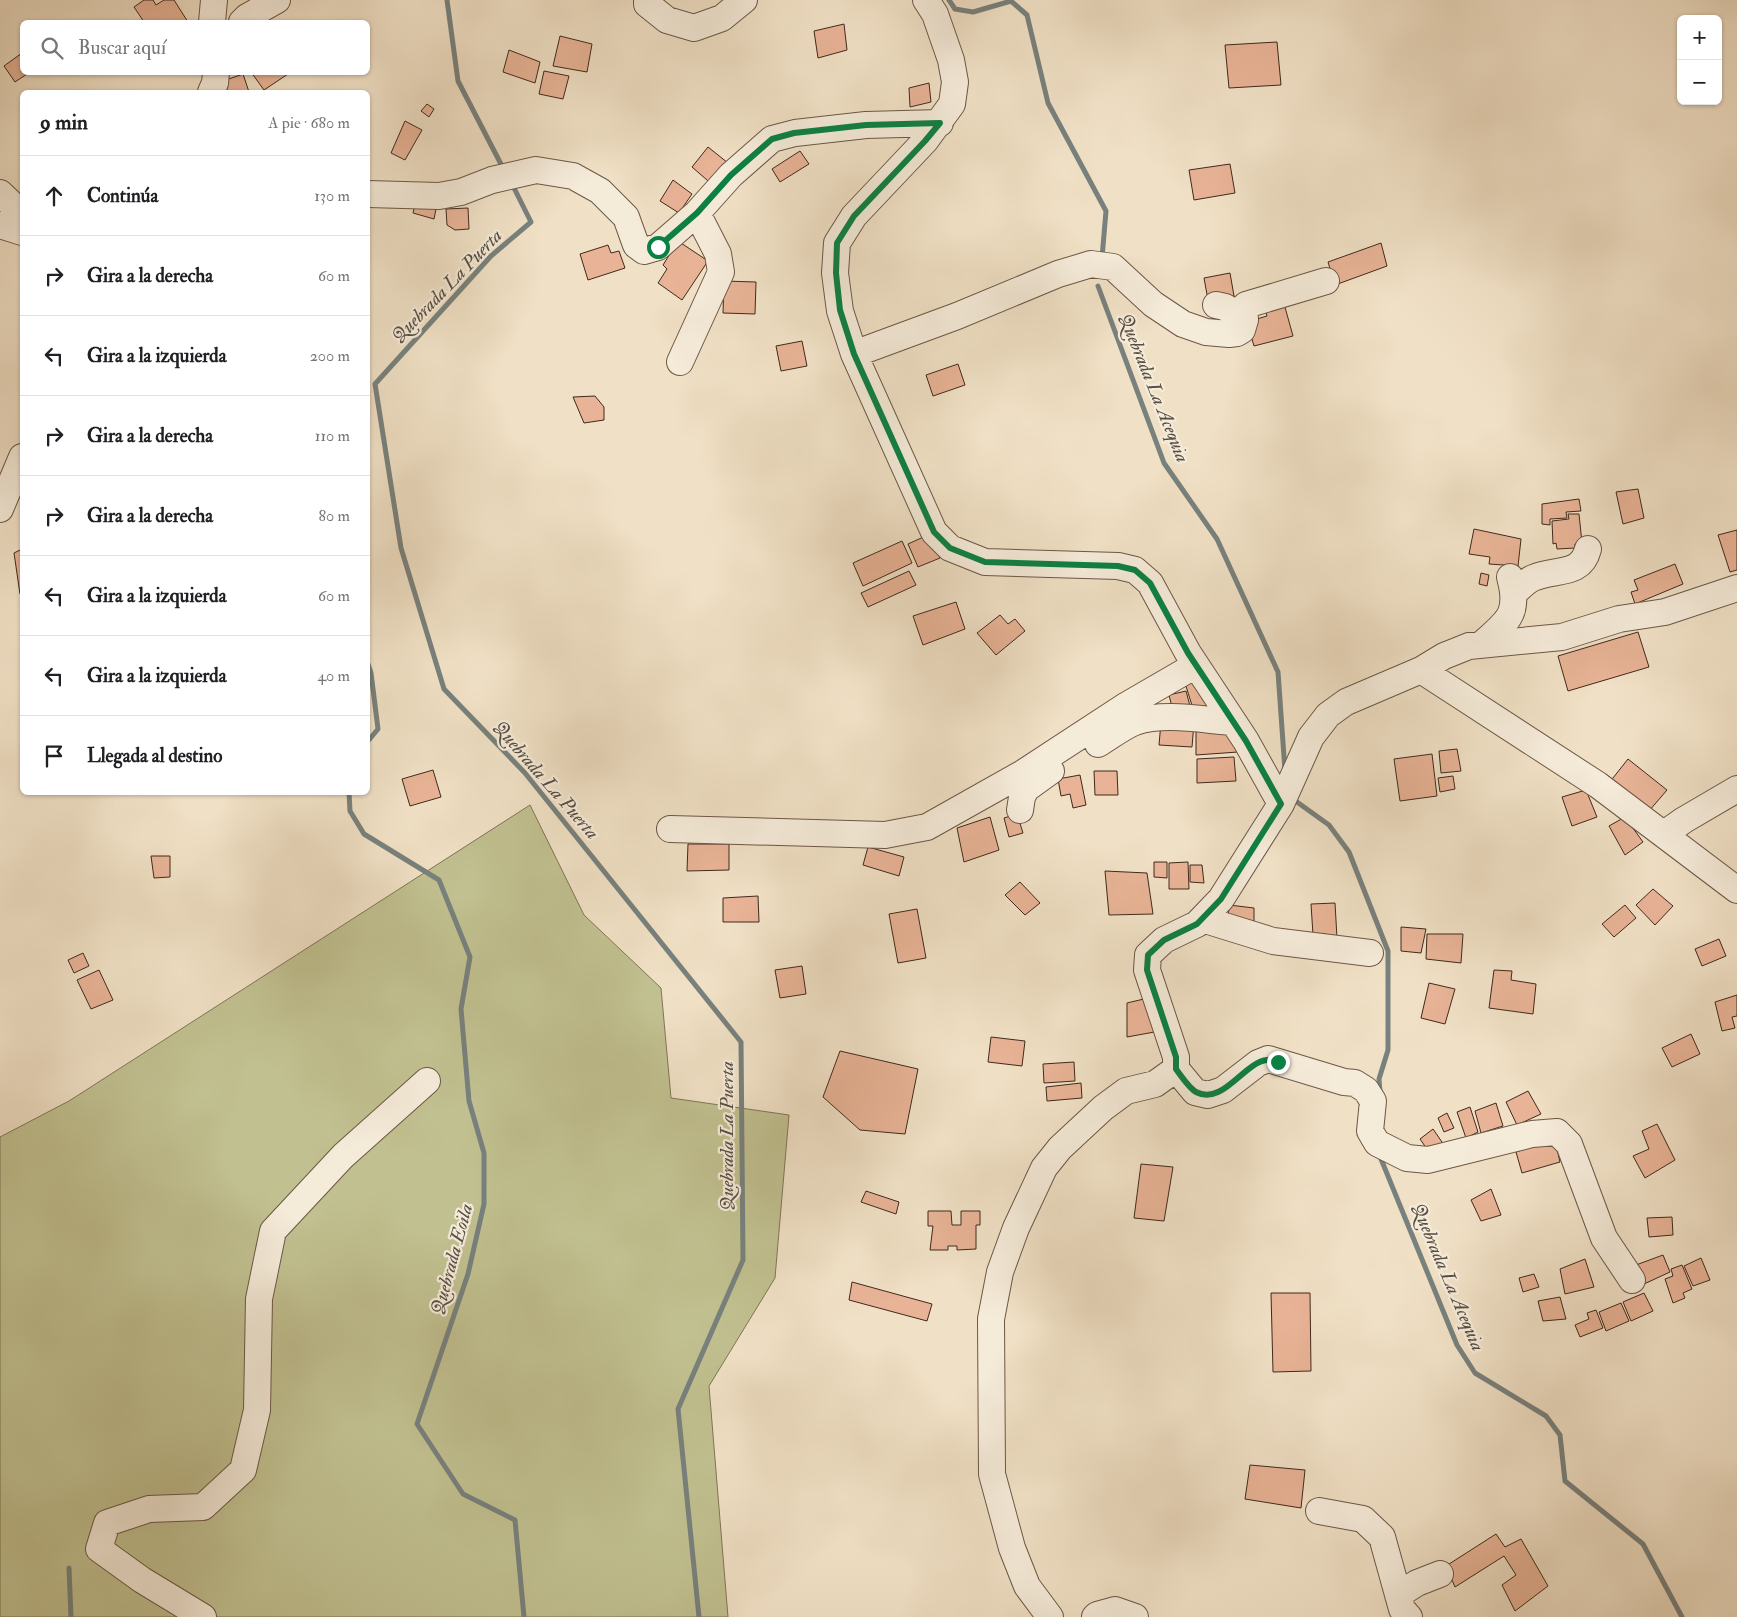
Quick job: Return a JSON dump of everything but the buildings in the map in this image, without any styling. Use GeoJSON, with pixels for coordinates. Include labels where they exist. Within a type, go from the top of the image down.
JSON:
{"type":"FeatureCollection","features":[{"type":"Feature","properties":{"kind":"street"},"geometry":{"type":"LineString","coordinates":[[212,20],[214,0]]}},
{"type":"Feature","properties":{"kind":"street"},"geometry":{"type":"LineString","coordinates":[[244,20],[277,0]]}},
{"type":"Feature","properties":{"kind":"street"},"geometry":{"type":"LineString","coordinates":[[647,0],[648,4],[668,20],[694,28],[722,18],[744,0]]}},
{"type":"Feature","properties":{"kind":"street"},"geometry":{"type":"LineString","coordinates":[[926,0],[935,14],[951,60],[955,82],[952,104],[940,123],[925,141],[854,216],[837,243],[836,273],[840,310],[854,354],[934,532],[950,548],[985,562],[1118,566],[1135,570],[1150,583],[1196,665],[1233,722],[1281,804]]}},
{"type":"Feature","properties":{"kind":"street"},"geometry":{"type":"LineString","coordinates":[[210,75],[210,90]]}},
{"type":"Feature","properties":{"kind":"street"},"geometry":{"type":"LineString","coordinates":[[211,90],[215,83],[216,75]]}},
{"type":"Feature","properties":{"kind":"street"},"geometry":{"type":"LineString","coordinates":[[370,194],[439,196],[461,192],[492,180],[536,170],[573,176],[600,191],[626,217],[636,245],[644,251],[658,247],[697,213],[731,175],[772,139],[794,133],[866,125],[940,123]]}},
{"type":"Feature","properties":{"kind":"street"},"geometry":{"type":"LineString","coordinates":[[0,193],[20,212]]}},
{"type":"Feature","properties":{"kind":"street"},"geometry":{"type":"LineString","coordinates":[[680,362],[720,272],[718,254],[697,213]]}},
{"type":"Feature","properties":{"kind":"street"},"geometry":{"type":"LineString","coordinates":[[0,225],[20,231]]}},
{"type":"Feature","properties":{"kind":"street"},"geometry":{"type":"LineString","coordinates":[[854,354],[957,316],[1058,274],[1091,264],[1113,267],[1152,304],[1183,324],[1206,332],[1229,334],[1242,330],[1245,320],[1244,307],[1246,305],[1326,281]]}},
{"type":"Feature","properties":{"kind":"street"},"geometry":{"type":"LineString","coordinates":[[1216,305],[1225,307],[1245,320]]}},
{"type":"Feature","properties":{"kind":"street"},"geometry":{"type":"LineString","coordinates":[[0,509],[20,462]]}},
{"type":"Feature","properties":{"kind":"street"},"geometry":{"type":"LineString","coordinates":[[1482,644],[1503,626],[1512,615],[1512,585],[1577,567],[1586,557],[1588,549]]}},
{"type":"Feature","properties":{"kind":"street"},"geometry":{"type":"LineString","coordinates":[[1632,1280],[1604,1238],[1570,1144],[1557,1132],[1532,1134],[1428,1160],[1407,1158],[1377,1143],[1370,1131],[1373,1101],[1366,1090],[1355,1083],[1344,1082],[1268,1059],[1258,1063],[1222,1090],[1208,1096],[1195,1092],[1176,1069],[1176,1057],[1147,970],[1148,955],[1164,940],[1197,924],[1221,899],[1281,804],[1312,737],[1328,715],[1346,702],[1421,670],[1444,656],[1469,646],[1562,637],[1619,619],[1666,612],[1737,588]]}},
{"type":"Feature","properties":{"kind":"street"},"geometry":{"type":"LineString","coordinates":[[670,829],[885,835],[928,827],[1023,773],[1126,705],[1196,665]]}},
{"type":"Feature","properties":{"kind":"street"},"geometry":{"type":"LineString","coordinates":[[1421,670],[1598,784],[1737,890]]}},
{"type":"Feature","properties":{"kind":"street"},"geometry":{"type":"LineString","coordinates":[[1020,810],[1022,797],[1026,789],[1134,722],[1171,717],[1233,722]]}},
{"type":"Feature","properties":{"kind":"street"},"geometry":{"type":"LineString","coordinates":[[1664,834],[1737,789]]}},
{"type":"Feature","properties":{"kind":"street"},"geometry":{"type":"LineString","coordinates":[[1202,919],[1273,941],[1370,953]]}},
{"type":"Feature","properties":{"kind":"street"},"geometry":{"type":"LineString","coordinates":[[1050,1617],[1027,1586],[1012,1548],[992,1474],[991,1319],[1000,1272],[1016,1228],[1044,1168],[1060,1148],[1103,1108],[1126,1091],[1155,1084],[1176,1069]]}},
{"type":"Feature","properties":{"kind":"street"},"geometry":{"type":"LineString","coordinates":[[203,1617],[142,1580],[99,1549],[107,1523],[149,1509],[203,1507],[243,1470],[257,1410],[259,1299],[273,1232],[343,1156],[427,1080]]}},
{"type":"Feature","properties":{"kind":"street"},"geometry":{"type":"LineString","coordinates":[[1318,1510],[1362,1519],[1382,1537],[1404,1606]]}},
{"type":"Feature","properties":{"kind":"street"},"geometry":{"type":"LineString","coordinates":[[1404,1606],[1417,1583],[1440,1574]]}},
{"type":"Feature","properties":{"kind":"street"},"geometry":{"type":"LineString","coordinates":[[1095,1617],[1115,1610],[1135,1617]]}},
{"type":"Feature","properties":{"kind":"shaded area"},"geometry":{"type":"Polygon","coordinates":[[[530,805],[584,915],[661,988],[671,1098],[789,1115],[775,1278],[709,1386],[728,1617],[0,1617],[0,1137],[69,1101],[530,805]]]}},
{"type":"Feature","properties":{"kind":"waterway","name":"Quebrada La Puerta"},"geometry":{"type":"LineString","coordinates":[[447,0],[458,81],[504,170]]}},
{"type":"Feature","properties":{"kind":"waterway","name":"Quebrada La Acequia"},"geometry":{"type":"LineString","coordinates":[[949,0],[955,9],[973,12],[1011,1],[1027,15],[1048,103],[1106,211],[1102,258]]}},
{"type":"Feature","properties":{"kind":"waterway","name":"Quebrada La Puerta"},"geometry":{"type":"LineString","coordinates":[[512,184],[531,222],[491,256],[375,384],[401,548],[444,689],[525,773],[741,1042],[743,1260],[678,1409],[699,1617]]}},
{"type":"Feature","properties":{"kind":"waterway","name":"Quebrada La Acequia"},"geometry":{"type":"LineString","coordinates":[[1098,286],[1164,463],[1217,539],[1278,672],[1285,771]]}},
{"type":"Feature","properties":{"kind":"waterway","name":"Quebrada Eoila"},"geometry":{"type":"LineString","coordinates":[[370,670],[378,729],[370,739]]}},
{"type":"Feature","properties":{"kind":"waterway","name":"Quebrada Eoila"},"geometry":{"type":"LineString","coordinates":[[349,795],[350,811],[364,834],[439,880],[470,957],[461,1009],[469,1101],[484,1153],[484,1204],[468,1274],[417,1424],[463,1494],[515,1520],[524,1617]]}},
{"type":"Feature","properties":{"kind":"waterway","name":"Quebrada La Acequia"},"geometry":{"type":"LineString","coordinates":[[1297,802],[1329,825],[1349,852],[1388,951],[1388,1050],[1379,1079],[1380,1092]]}},
{"type":"Feature","properties":{"kind":"waterway","name":"Quebrada La Acequia"},"geometry":{"type":"LineString","coordinates":[[1381,1159],[1457,1345],[1475,1373],[1546,1416],[1560,1435],[1565,1481],[1643,1544],[1682,1617]]}},
{"type":"Feature","properties":{"kind":"waterway"},"geometry":{"type":"LineString","coordinates":[[69,1568],[71,1617]]}},
{"type":"Feature","properties":{"kind":"route"},"geometry":{"type":"LineString","coordinates":[[658,247],[697,213],[731,175],[772,139],[794,133],[866,125],[940,123],[854,216],[837,243],[836,273],[840,310],[854,354],[934,532],[950,548],[985,562],[1118,566],[1135,570],[1150,583],[1188,653],[1246,741],[1281,804],[1221,899],[1197,924],[1164,940],[1148,955],[1147,970],[1176,1057],[1176,1069],[1195,1092],[1208,1096],[1222,1090],[1258,1063],[1268,1059],[1278,1062]]}}]}
